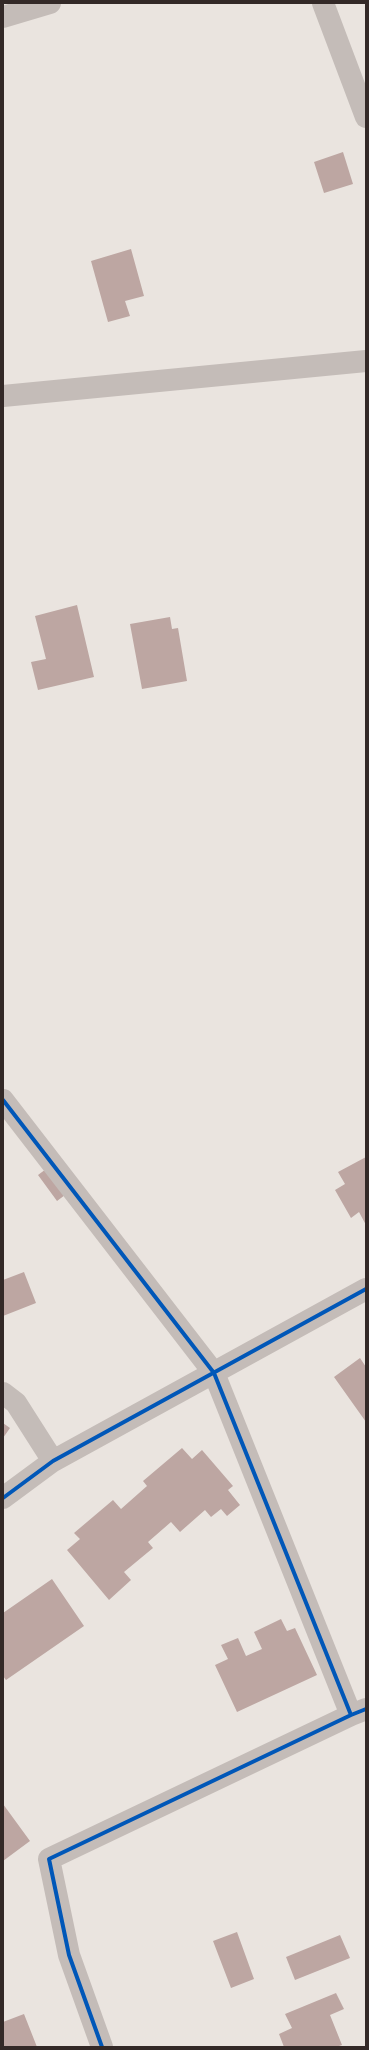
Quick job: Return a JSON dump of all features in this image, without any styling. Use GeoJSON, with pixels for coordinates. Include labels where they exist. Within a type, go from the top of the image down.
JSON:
{"type":"FeatureCollection","features":[{"type":"Feature","properties":{"kind":"street"},"geometry":{"type":"LineString","coordinates":[[3,17],[50,3]]}},
{"type":"Feature","properties":{"kind":"street"},"geometry":{"type":"LineString","coordinates":[[323,3],[366,118]]}},
{"type":"Feature","properties":{"kind":"street"},"geometry":{"type":"LineString","coordinates":[[3,396],[366,361]]}},
{"type":"Feature","properties":{"kind":"street"},"geometry":{"type":"LineString","coordinates":[[3,1100],[214,1373],[359,1712],[49,1859],[70,1955],[102,2047]]}},
{"type":"Feature","properties":{"kind":"street"},"geometry":{"type":"LineString","coordinates":[[3,1498],[53,1460],[366,1289]]}},
{"type":"Feature","properties":{"kind":"street"},"geometry":{"type":"LineString","coordinates":[[3,1394],[16,1402],[53,1460]]}},
{"type":"Feature","properties":{"kind":"building"},"geometry":{"type":"Polygon","coordinates":[[[343,152],[353,184],[324,193],[314,162],[343,152]]]}},
{"type":"Feature","properties":{"kind":"building"},"geometry":{"type":"Polygon","coordinates":[[[131,249],[144,296],[125,301],[130,316],[108,322],[91,261],[131,249]]]}},
{"type":"Feature","properties":{"kind":"building"},"geometry":{"type":"Polygon","coordinates":[[[77,605],[94,677],[38,690],[31,662],[46,659],[35,616],[77,605]]]}},
{"type":"Feature","properties":{"kind":"building"},"geometry":{"type":"Polygon","coordinates":[[[170,617],[172,629],[178,628],[187,681],[142,689],[130,624],[170,617]]]}},
{"type":"Feature","properties":{"kind":"building"},"geometry":{"type":"Polygon","coordinates":[[[366,1157],[366,1225],[359,1212],[351,1218],[335,1190],[345,1184],[338,1172],[366,1157]]]}},
{"type":"Feature","properties":{"kind":"building"},"geometry":{"type":"Polygon","coordinates":[[[50,1166],[69,1192],[57,1201],[38,1175],[50,1166]]]}},
{"type":"Feature","properties":{"kind":"building"},"geometry":{"type":"Polygon","coordinates":[[[24,1272],[36,1303],[3,1316],[3,1280],[24,1272]]]}},
{"type":"Feature","properties":{"kind":"building"},"geometry":{"type":"Polygon","coordinates":[[[360,1358],[366,1367],[366,1422],[334,1377],[360,1358]]]}},
{"type":"Feature","properties":{"kind":"building"},"geometry":{"type":"Polygon","coordinates":[[[3,1423],[10,1428],[3,1438],[3,1423]]]}},
{"type":"Feature","properties":{"kind":"building"},"geometry":{"type":"Polygon","coordinates":[[[182,1448],[192,1459],[202,1450],[233,1486],[228,1490],[240,1505],[227,1516],[221,1509],[211,1517],[205,1510],[180,1532],[171,1522],[148,1542],[153,1548],[124,1572],[131,1580],[109,1600],[67,1550],[80,1539],[74,1533],[113,1500],[121,1509],[147,1486],[143,1481],[182,1448]]]}},
{"type":"Feature","properties":{"kind":"building"},"geometry":{"type":"Polygon","coordinates":[[[52,1579],[84,1626],[6,1680],[3,1676],[3,1613],[52,1579]]]}},
{"type":"Feature","properties":{"kind":"building"},"geometry":{"type":"Polygon","coordinates":[[[281,1619],[287,1631],[295,1628],[317,1675],[237,1712],[215,1665],[228,1659],[221,1645],[238,1638],[246,1656],[262,1649],[254,1632],[281,1619]]]}},
{"type":"Feature","properties":{"kind":"building"},"geometry":{"type":"Polygon","coordinates":[[[3,1804],[30,1841],[3,1861],[3,1804]]]}},
{"type":"Feature","properties":{"kind":"building"},"geometry":{"type":"Polygon","coordinates":[[[237,1932],[254,1979],[231,1988],[213,1941],[237,1932]]]}},
{"type":"Feature","properties":{"kind":"building"},"geometry":{"type":"Polygon","coordinates":[[[340,1935],[350,1958],[295,1980],[286,1957],[340,1935]]]}},
{"type":"Feature","properties":{"kind":"building"},"geometry":{"type":"Polygon","coordinates":[[[336,1993],[344,2009],[330,2015],[342,2045],[336,2047],[284,2047],[279,2034],[292,2028],[285,2014],[336,1993]]]}},
{"type":"Feature","properties":{"kind":"building"},"geometry":{"type":"Polygon","coordinates":[[[24,2014],[37,2047],[3,2047],[3,2022],[24,2014]]]}},
{"type":"Feature","properties":{"kind":"cycle path"},"geometry":{"type":"LineString","coordinates":[[3,1100],[214,1373],[351,1715],[366,1709]]}},
{"type":"Feature","properties":{"kind":"cycle path"},"geometry":{"type":"LineString","coordinates":[[3,1498],[53,1461],[366,1289]]}},
{"type":"Feature","properties":{"kind":"cycle path"},"geometry":{"type":"LineString","coordinates":[[102,2047],[69,1955],[49,1859],[351,1715]]}}]}
